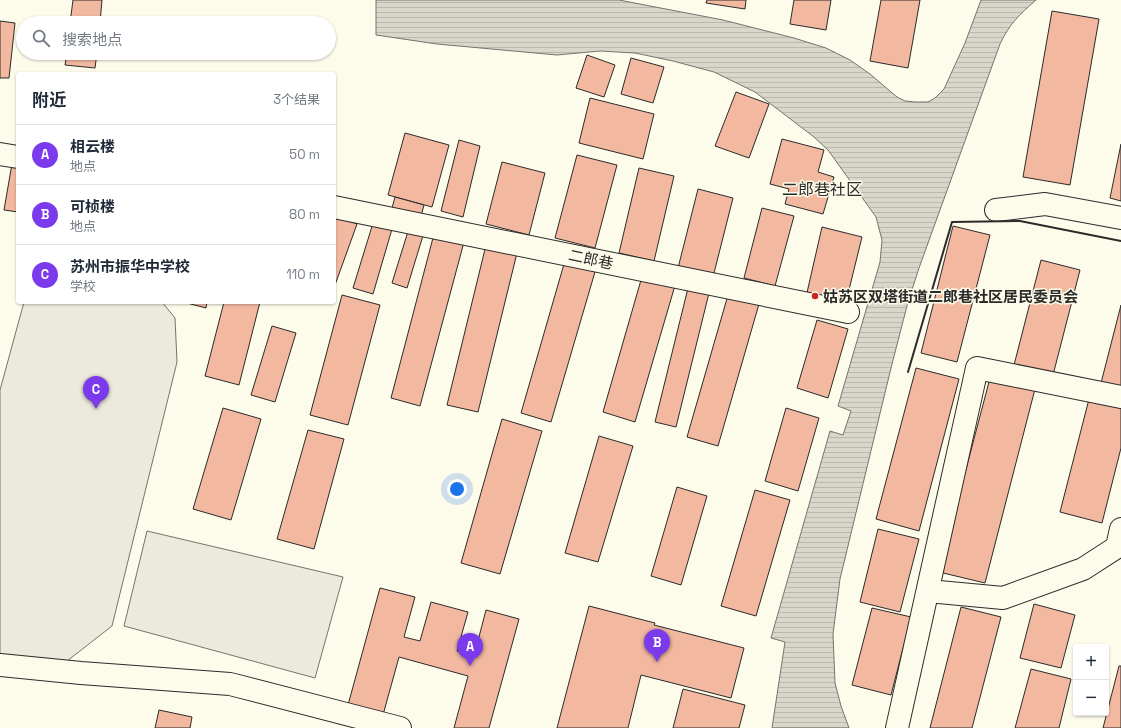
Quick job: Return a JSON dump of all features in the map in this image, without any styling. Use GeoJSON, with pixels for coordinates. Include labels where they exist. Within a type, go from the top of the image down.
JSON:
{"type":"FeatureCollection","features":[{"type":"Feature","properties":{"kind":"lane"},"geometry":{"type":"LineString","coordinates":[[0,154],[16,157]]}},
{"type":"Feature","properties":{"kind":"lane"},"geometry":{"type":"LineString","coordinates":[[996,210],[1044,204],[1121,218]]}},
{"type":"Feature","properties":{"kind":"lane","name":"二郎巷"},"geometry":{"type":"LineString","coordinates":[[336,207],[848,312]]}},
{"type":"Feature","properties":{"kind":"lane"},"geometry":{"type":"LineString","coordinates":[[897,728],[977,368],[1121,397]]}},
{"type":"Feature","properties":{"kind":"lane"},"geometry":{"type":"LineString","coordinates":[[928,591],[1004,598],[1083,569],[1117,547],[1121,529]]}},
{"type":"Feature","properties":{"kind":"lane"},"geometry":{"type":"LineString","coordinates":[[0,665],[81,673],[230,684],[400,728]]}},
{"type":"Feature","properties":{"kind":"shaded area"},"geometry":{"type":"Polygon","coordinates":[[[376,0],[619,0],[723,20],[794,38],[826,48],[850,60],[870,74],[897,97],[905,101],[928,102],[935,98],[944,89],[965,43],[981,0],[1036,0],[1015,20],[1007,30],[1000,44],[919,268],[908,302],[891,368],[840,579],[833,634],[835,683],[849,728],[772,728],[785,642],[771,638],[830,431],[843,435],[851,411],[838,406],[880,262],[882,240],[876,217],[828,150],[814,137],[755,92],[714,72],[635,53],[600,51],[557,55],[437,44],[376,35],[376,0]]]}},
{"type":"Feature","properties":{"kind":"shaded area"},"geometry":{"type":"Polygon","coordinates":[[[23,304],[164,304],[175,318],[177,362],[112,626],[67,661],[0,660],[0,390],[23,304]]]}},
{"type":"Feature","properties":{"kind":"shaded area"},"geometry":{"type":"Polygon","coordinates":[[[147,531],[343,577],[315,678],[124,626],[147,531]]]}},
{"type":"Feature","properties":{"kind":"building"},"geometry":{"type":"Polygon","coordinates":[[[73,0],[102,0],[101,16],[71,16],[73,0]]]}},
{"type":"Feature","properties":{"kind":"building"},"geometry":{"type":"Polygon","coordinates":[[[707,0],[746,0],[745,9],[706,3],[707,0]]]}},
{"type":"Feature","properties":{"kind":"building"},"geometry":{"type":"Polygon","coordinates":[[[794,0],[831,0],[826,30],[790,24],[794,0]]]}},
{"type":"Feature","properties":{"kind":"building"},"geometry":{"type":"Polygon","coordinates":[[[881,0],[920,0],[908,68],[870,61],[881,0]]]}},
{"type":"Feature","properties":{"kind":"building"},"geometry":{"type":"Polygon","coordinates":[[[1052,11],[1099,19],[1070,185],[1023,177],[1052,11]]]}},
{"type":"Feature","properties":{"kind":"building"},"geometry":{"type":"Polygon","coordinates":[[[0,21],[15,23],[9,78],[0,78],[0,21]]]}},
{"type":"Feature","properties":{"kind":"building"},"geometry":{"type":"Polygon","coordinates":[[[587,55],[615,65],[604,97],[576,88],[587,55]]]}},
{"type":"Feature","properties":{"kind":"building"},"geometry":{"type":"Polygon","coordinates":[[[631,58],[664,67],[653,103],[621,94],[631,58]]]}},
{"type":"Feature","properties":{"kind":"building"},"geometry":{"type":"Polygon","coordinates":[[[66,60],[96,60],[95,68],[65,65],[66,60]]]}},
{"type":"Feature","properties":{"kind":"building"},"geometry":{"type":"Polygon","coordinates":[[[736,92],[769,104],[749,158],[715,146],[736,92]]]}},
{"type":"Feature","properties":{"kind":"building"},"geometry":{"type":"Polygon","coordinates":[[[590,98],[654,114],[643,159],[579,143],[590,98]]]}},
{"type":"Feature","properties":{"kind":"building"},"geometry":{"type":"Polygon","coordinates":[[[405,133],[449,145],[432,207],[388,195],[405,133]]]}},
{"type":"Feature","properties":{"kind":"building"},"geometry":{"type":"Polygon","coordinates":[[[782,139],[824,150],[818,172],[834,177],[823,214],[785,204],[789,189],[770,184],[782,139]]]}},
{"type":"Feature","properties":{"kind":"building"},"geometry":{"type":"Polygon","coordinates":[[[459,140],[480,146],[463,217],[441,211],[459,140]]]}},
{"type":"Feature","properties":{"kind":"building"},"geometry":{"type":"Polygon","coordinates":[[[1121,144],[1121,201],[1110,198],[1121,144]]]}},
{"type":"Feature","properties":{"kind":"building"},"geometry":{"type":"Polygon","coordinates":[[[577,155],[617,165],[595,248],[555,238],[577,155]]]}},
{"type":"Feature","properties":{"kind":"building"},"geometry":{"type":"Polygon","coordinates":[[[13,158],[16,159],[16,212],[4,210],[13,158]]]}},
{"type":"Feature","properties":{"kind":"building"},"geometry":{"type":"Polygon","coordinates":[[[502,162],[545,173],[529,235],[486,224],[502,162]]]}},
{"type":"Feature","properties":{"kind":"building"},"geometry":{"type":"Polygon","coordinates":[[[639,168],[674,176],[654,261],[619,253],[639,168]]]}},
{"type":"Feature","properties":{"kind":"building"},"geometry":{"type":"Polygon","coordinates":[[[698,189],[733,198],[713,277],[678,268],[698,189]]]}},
{"type":"Feature","properties":{"kind":"building"},"geometry":{"type":"Polygon","coordinates":[[[395,197],[424,205],[418,227],[389,219],[395,197]]]}},
{"type":"Feature","properties":{"kind":"building"},"geometry":{"type":"Polygon","coordinates":[[[762,208],[794,216],[775,286],[744,278],[762,208]]]}},
{"type":"Feature","properties":{"kind":"building"},"geometry":{"type":"Polygon","coordinates":[[[336,217],[357,224],[336,282],[336,217]]]}},
{"type":"Feature","properties":{"kind":"building"},"geometry":{"type":"Polygon","coordinates":[[[373,223],[392,229],[373,294],[353,288],[373,223]]]}},
{"type":"Feature","properties":{"kind":"building"},"geometry":{"type":"Polygon","coordinates":[[[410,225],[425,229],[407,288],[392,283],[410,225]]]}},
{"type":"Feature","properties":{"kind":"building"},"geometry":{"type":"Polygon","coordinates":[[[953,226],[990,235],[957,362],[921,353],[953,226]]]}},
{"type":"Feature","properties":{"kind":"building"},"geometry":{"type":"Polygon","coordinates":[[[822,227],[862,237],[845,306],[806,297],[822,227]]]}},
{"type":"Feature","properties":{"kind":"building"},"geometry":{"type":"Polygon","coordinates":[[[434,234],[464,242],[420,406],[391,398],[434,234]]]}},
{"type":"Feature","properties":{"kind":"building"},"geometry":{"type":"Polygon","coordinates":[[[486,245],[517,253],[478,412],[447,405],[486,245]]]}},
{"type":"Feature","properties":{"kind":"building"},"geometry":{"type":"Polygon","coordinates":[[[566,257],[597,265],[551,422],[521,413],[566,257]]]}},
{"type":"Feature","properties":{"kind":"building"},"geometry":{"type":"Polygon","coordinates":[[[1041,260],[1080,270],[1053,375],[1014,365],[1041,260]]]}},
{"type":"Feature","properties":{"kind":"building"},"geometry":{"type":"Polygon","coordinates":[[[643,273],[676,282],[635,422],[603,412],[643,273]]]}},
{"type":"Feature","properties":{"kind":"building"},"geometry":{"type":"Polygon","coordinates":[[[689,284],[710,289],[676,427],[655,422],[689,284]]]}},
{"type":"Feature","properties":{"kind":"building"},"geometry":{"type":"Polygon","coordinates":[[[342,295],[380,305],[348,425],[310,415],[342,295]]]}},
{"type":"Feature","properties":{"kind":"building"},"geometry":{"type":"Polygon","coordinates":[[[728,295],[759,304],[718,446],[687,437],[728,295]]]}},
{"type":"Feature","properties":{"kind":"building"},"geometry":{"type":"Polygon","coordinates":[[[191,304],[207,304],[206,308],[191,304]]]}},
{"type":"Feature","properties":{"kind":"building"},"geometry":{"type":"Polygon","coordinates":[[[223,304],[259,304],[239,385],[205,376],[223,304]]]}},
{"type":"Feature","properties":{"kind":"building"},"geometry":{"type":"Polygon","coordinates":[[[1121,305],[1121,389],[1101,383],[1121,305]]]}},
{"type":"Feature","properties":{"kind":"building"},"geometry":{"type":"Polygon","coordinates":[[[817,320],[848,329],[828,398],[797,388],[817,320]]]}},
{"type":"Feature","properties":{"kind":"building"},"geometry":{"type":"Polygon","coordinates":[[[272,326],[296,333],[275,402],[251,395],[272,326]]]}},
{"type":"Feature","properties":{"kind":"building"},"geometry":{"type":"Polygon","coordinates":[[[916,368],[959,379],[919,531],[876,519],[916,368]]]}},
{"type":"Feature","properties":{"kind":"building"},"geometry":{"type":"Polygon","coordinates":[[[990,378],[1035,389],[985,583],[939,572],[990,378]]]}},
{"type":"Feature","properties":{"kind":"building"},"geometry":{"type":"Polygon","coordinates":[[[1089,399],[1121,407],[1121,448],[1102,523],[1060,512],[1089,399]]]}},
{"type":"Feature","properties":{"kind":"building"},"geometry":{"type":"Polygon","coordinates":[[[223,408],[261,419],[231,520],[193,509],[223,408]]]}},
{"type":"Feature","properties":{"kind":"building"},"geometry":{"type":"Polygon","coordinates":[[[786,408],[819,418],[798,491],[765,481],[786,408]]]}},
{"type":"Feature","properties":{"kind":"building"},"geometry":{"type":"Polygon","coordinates":[[[502,419],[542,431],[500,574],[461,563],[502,419]]]}},
{"type":"Feature","properties":{"kind":"building"},"geometry":{"type":"Polygon","coordinates":[[[308,430],[344,439],[314,549],[277,539],[308,430]]]}},
{"type":"Feature","properties":{"kind":"building"},"geometry":{"type":"Polygon","coordinates":[[[599,436],[633,446],[598,562],[565,553],[599,436]]]}},
{"type":"Feature","properties":{"kind":"building"},"geometry":{"type":"Polygon","coordinates":[[[677,487],[707,496],[681,585],[651,576],[677,487]]]}},
{"type":"Feature","properties":{"kind":"building"},"geometry":{"type":"Polygon","coordinates":[[[755,490],[790,500],[756,616],[721,606],[755,490]]]}},
{"type":"Feature","properties":{"kind":"building"},"geometry":{"type":"Polygon","coordinates":[[[878,529],[919,539],[900,612],[860,602],[878,529]]]}},
{"type":"Feature","properties":{"kind":"building"},"geometry":{"type":"Polygon","coordinates":[[[380,588],[415,597],[404,637],[420,641],[431,602],[468,612],[457,651],[474,656],[486,610],[519,619],[489,728],[454,728],[468,676],[399,657],[383,715],[348,705],[380,588]]]}},
{"type":"Feature","properties":{"kind":"building"},"geometry":{"type":"Polygon","coordinates":[[[1034,604],[1075,615],[1061,668],[1020,658],[1034,604]]]}},
{"type":"Feature","properties":{"kind":"building"},"geometry":{"type":"Polygon","coordinates":[[[589,606],[655,623],[654,625],[744,648],[731,698],[641,675],[628,728],[557,728],[589,606]]]}},
{"type":"Feature","properties":{"kind":"building"},"geometry":{"type":"Polygon","coordinates":[[[961,607],[1001,617],[972,728],[930,728],[961,607]]]}},
{"type":"Feature","properties":{"kind":"building"},"geometry":{"type":"Polygon","coordinates":[[[872,608],[911,617],[891,695],[852,685],[872,608]]]}},
{"type":"Feature","properties":{"kind":"building"},"geometry":{"type":"Polygon","coordinates":[[[1119,666],[1121,666],[1121,728],[1103,728],[1106,716],[1109,716],[1109,705],[1119,666]]]}},
{"type":"Feature","properties":{"kind":"building"},"geometry":{"type":"Polygon","coordinates":[[[1031,669],[1071,679],[1059,728],[1015,728],[1031,669]]]}},
{"type":"Feature","properties":{"kind":"building"},"geometry":{"type":"Polygon","coordinates":[[[683,689],[745,705],[739,728],[673,728],[683,689]]]}},
{"type":"Feature","properties":{"kind":"building"},"geometry":{"type":"Polygon","coordinates":[[[159,710],[192,717],[190,728],[155,728],[159,710]]]}},
{"type":"Feature","properties":{"kind":"wall"},"geometry":{"type":"LineString","coordinates":[[908,372],[952,222],[1020,221],[1121,241]]}},
{"type":"Feature","properties":{"kind":"place","name":"姑苏区双塔街道二郎巷社区居民委员会"},"geometry":{"type":"Point","coordinates":[815,296]}},
{"type":"Feature","properties":{"kind":"place","name":"苏州市振华中学校"},"geometry":{"type":"Point","coordinates":[96,409]}},
{"type":"Feature","properties":{"kind":"place","name":"可桢楼"},"geometry":{"type":"Point","coordinates":[657,662]}},
{"type":"Feature","properties":{"kind":"place","name":"相云楼"},"geometry":{"type":"Point","coordinates":[470,666]}},
{"type":"Feature","properties":{"kind":"district","name":"二郎巷社区"},"geometry":{"type":"Point","coordinates":[822,189]}}]}
